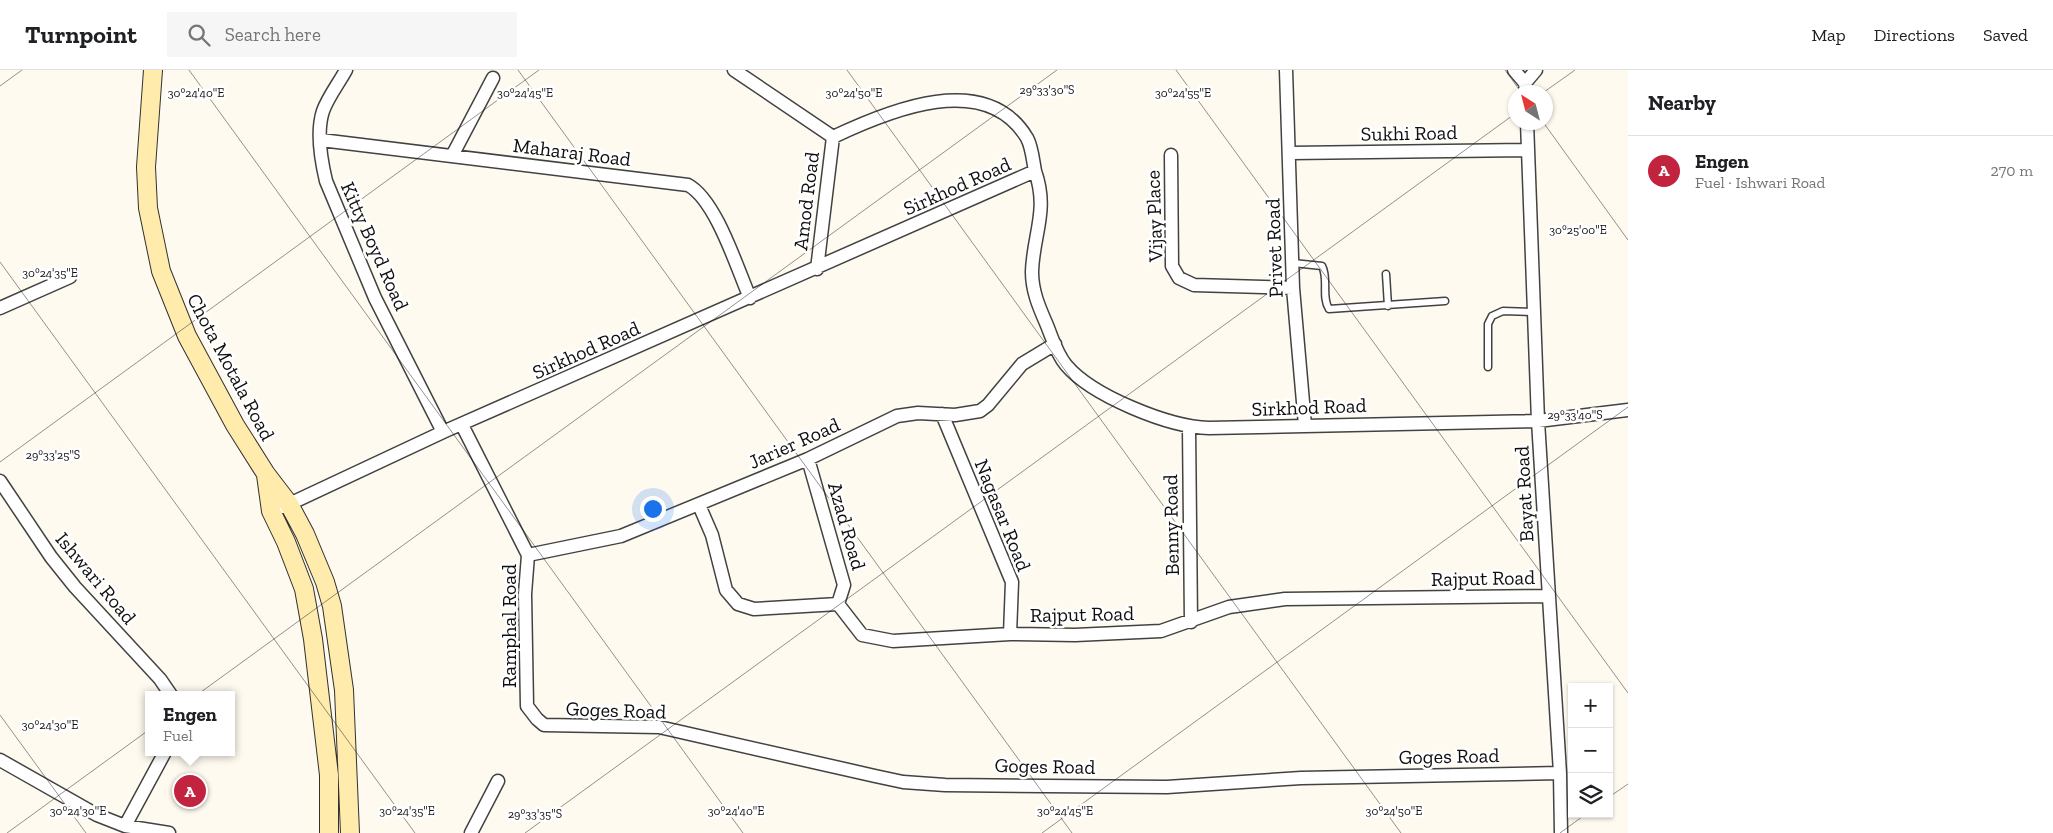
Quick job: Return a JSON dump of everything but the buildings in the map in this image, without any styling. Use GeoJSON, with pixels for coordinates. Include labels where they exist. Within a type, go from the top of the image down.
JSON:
{"type":"FeatureCollection","features":[{"type":"Feature","properties":{"kind":"street","name":"Chota Motala Road"},"geometry":{"type":"LineString","coordinates":[[152,70],[146,167],[147,200],[153,239],[161,271],[186,336],[235,425],[266,474],[290,504],[316,558],[332,606],[344,690],[350,833]]}},
{"type":"Feature","properties":{"kind":"street","name":"Kitty Boyd Road"},"geometry":{"type":"LineString","coordinates":[[346,70],[323,111],[322,164],[326,181],[375,298],[443,432]]}},
{"type":"Feature","properties":{"kind":"street","name":"Amod Road"},"geometry":{"type":"LineString","coordinates":[[734,70],[832,137]]}},
{"type":"Feature","properties":{"kind":"street","name":"Privet Road"},"geometry":{"type":"LineString","coordinates":[[1286,70],[1291,153],[1293,288],[1305,425]]}},
{"type":"Feature","properties":{"kind":"street"},"geometry":{"type":"LineString","coordinates":[[1514,70],[1523,85]]}},
{"type":"Feature","properties":{"kind":"street"},"geometry":{"type":"LineString","coordinates":[[1527,85],[1536,70]]}},
{"type":"Feature","properties":{"kind":"street"},"geometry":{"type":"LineString","coordinates":[[452,156],[493,78]]}},
{"type":"Feature","properties":{"kind":"street","name":"Amod Road"},"geometry":{"type":"LineString","coordinates":[[832,137],[907,104],[950,96],[974,96],[997,105],[1016,120],[1028,139],[1035,171]]}},
{"type":"Feature","properties":{"kind":"street","name":"Bayat Road"},"geometry":{"type":"LineString","coordinates":[[1527,130],[1538,421],[1560,773],[1561,833]]}},
{"type":"Feature","properties":{"kind":"street","name":"Amod Road"},"geometry":{"type":"LineString","coordinates":[[817,269],[832,137]]}},
{"type":"Feature","properties":{"kind":"street","name":"Maharaj Road"},"geometry":{"type":"LineString","coordinates":[[321,140],[688,185],[697,190],[710,207],[750,298]]}},
{"type":"Feature","properties":{"kind":"street","name":"Sukhi Road"},"geometry":{"type":"LineString","coordinates":[[1291,153],[1528,150]]}},
{"type":"Feature","properties":{"kind":"street","name":"Vijay Place"},"geometry":{"type":"LineString","coordinates":[[1171,155],[1172,266],[1179,278],[1194,286],[1293,288]]}},
{"type":"Feature","properties":{"kind":"street","name":"Sirkhod Road"},"geometry":{"type":"LineString","coordinates":[[271,511],[290,504],[443,432],[817,269],[1035,171],[1040,186],[1042,209],[1032,273],[1034,292],[1065,364],[1092,387],[1166,421],[1189,428],[1538,421],[1628,410]]}},
{"type":"Feature","properties":{"kind":"street"},"geometry":{"type":"LineString","coordinates":[[0,308],[70,277]]}},
{"type":"Feature","properties":{"kind":"street","name":"Jarier Road"},"geometry":{"type":"LineString","coordinates":[[528,555],[621,536],[808,459],[897,416],[918,413],[965,414],[980,411],[988,405],[1022,364],[1055,344]]}},
{"type":"Feature","properties":{"kind":"street","name":"Nagasar Road"},"geometry":{"type":"LineString","coordinates":[[942,414],[1012,582],[1010,634]]}},
{"type":"Feature","properties":{"kind":"street","name":"Ramphal Road"},"geometry":{"type":"LineString","coordinates":[[462,425],[528,555],[525,594],[527,706],[537,719]]}},
{"type":"Feature","properties":{"kind":"street","name":"Benny Road"},"geometry":{"type":"LineString","coordinates":[[1189,428],[1191,622]]}},
{"type":"Feature","properties":{"kind":"street","name":"Azad Road"},"geometry":{"type":"LineString","coordinates":[[808,459],[844,585],[838,604]]}},
{"type":"Feature","properties":{"kind":"street","name":"Chota Motala Road"},"geometry":{"type":"LineString","coordinates":[[266,474],[271,511],[286,542],[304,589],[312,631],[329,775],[329,833]]}},
{"type":"Feature","properties":{"kind":"street","name":"Ishwari Road"},"geometry":{"type":"LineString","coordinates":[[0,481],[51,557],[75,587],[160,679],[168,691]]}},
{"type":"Feature","properties":{"kind":"street"},"geometry":{"type":"LineString","coordinates":[[699,505],[712,536],[726,590],[738,604],[754,609],[838,604]]}},
{"type":"Feature","properties":{"kind":"street","name":"Rajput Road"},"geometry":{"type":"LineString","coordinates":[[838,604],[856,630],[870,638],[893,641],[1010,634],[1075,635],[1161,631],[1230,607],[1285,599],[1548,596]]}},
{"type":"Feature","properties":{"kind":"street","name":"Goges Road"},"geometry":{"type":"LineString","coordinates":[[537,719],[540,723],[551,726],[659,727],[903,782],[945,785],[1167,787],[1301,778],[1560,773]]}},
{"type":"Feature","properties":{"kind":"street"},"geometry":{"type":"LineString","coordinates":[[125,826],[163,756]]}},
{"type":"Feature","properties":{"kind":"street"},"geometry":{"type":"LineString","coordinates":[[0,760],[97,815],[125,826],[169,833]]}},
{"type":"Feature","properties":{"kind":"street"},"geometry":{"type":"LineString","coordinates":[[471,833],[498,781]]}},
{"type":"Feature","properties":{"kind":"lane"},"geometry":{"type":"LineString","coordinates":[[1293,263],[1322,266],[1325,275],[1326,305],[1329,309],[1445,301]]}},
{"type":"Feature","properties":{"kind":"lane"},"geometry":{"type":"LineString","coordinates":[[1386,274],[1388,306]]}},
{"type":"Feature","properties":{"kind":"lane"},"geometry":{"type":"LineString","coordinates":[[1488,367],[1488,324],[1492,316],[1502,311],[1534,312]]}},
{"type":"Feature","properties":{"kind":"place","name":"Engen"},"geometry":{"type":"Point","coordinates":[190,791]}}]}
